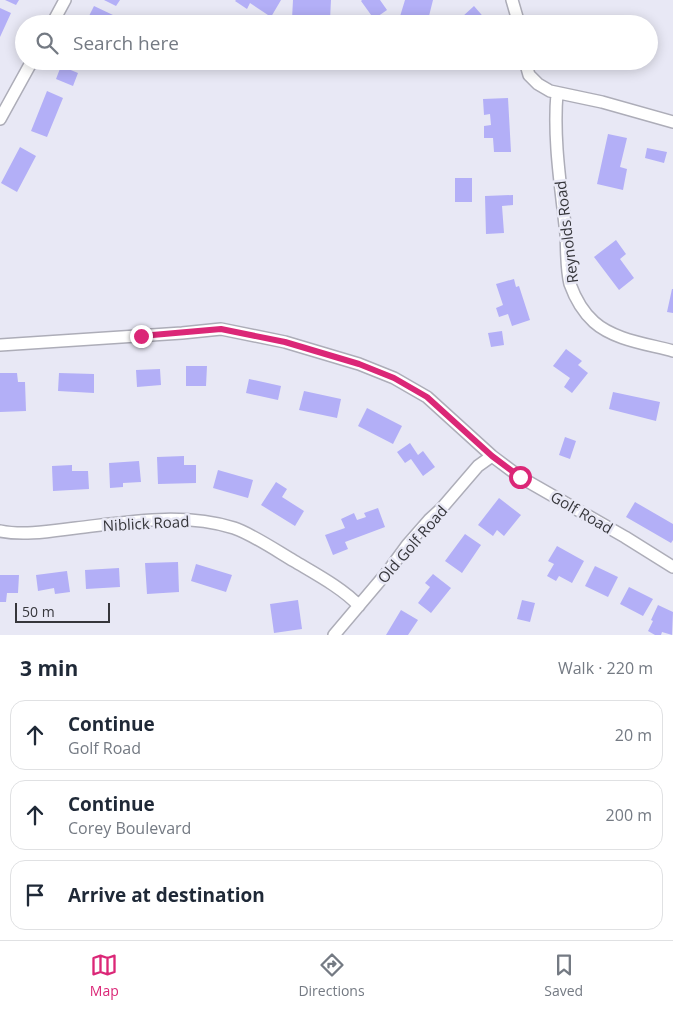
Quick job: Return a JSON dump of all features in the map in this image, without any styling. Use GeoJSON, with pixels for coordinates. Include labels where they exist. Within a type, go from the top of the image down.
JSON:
{"type":"FeatureCollection","features":[{"type":"Feature","properties":{"kind":"street"},"geometry":{"type":"LineString","coordinates":[[57,15],[65,0]]}},
{"type":"Feature","properties":{"kind":"street"},"geometry":{"type":"LineString","coordinates":[[512,0],[516,15]]}},
{"type":"Feature","properties":{"kind":"street"},"geometry":{"type":"LineString","coordinates":[[0,119],[27,70]]}},
{"type":"Feature","properties":{"kind":"street"},"geometry":{"type":"LineString","coordinates":[[528,70],[529,75],[538,84],[557,93],[612,104],[673,122]]}},
{"type":"Feature","properties":{"kind":"street","name":"Reynolds Road"},"geometry":{"type":"LineString","coordinates":[[557,93],[556,140],[568,267],[570,283],[575,298],[595,323],[608,332],[673,351]]}},
{"type":"Feature","properties":{"kind":"street","name":"Golf Road"},"geometry":{"type":"LineString","coordinates":[[0,345],[221,329],[285,342],[359,364],[394,378],[427,397],[492,456],[520,477],[625,537],[673,567]]}},
{"type":"Feature","properties":{"kind":"street","name":"Old Golf Road"},"geometry":{"type":"LineString","coordinates":[[334,635],[429,520],[478,466],[492,456]]}},
{"type":"Feature","properties":{"kind":"street","name":"Niblick Road"},"geometry":{"type":"LineString","coordinates":[[0,531],[8,533],[51,531],[151,520],[178,519],[236,528],[273,548],[348,594],[359,606]]}},
{"type":"Feature","properties":{"kind":"building"},"geometry":{"type":"Polygon","coordinates":[[[5,0],[19,0],[16,5],[5,0]]]}},
{"type":"Feature","properties":{"kind":"building"},"geometry":{"type":"Polygon","coordinates":[[[104,0],[120,0],[116,6],[104,0]]]}},
{"type":"Feature","properties":{"kind":"building"},"geometry":{"type":"Polygon","coordinates":[[[281,0],[272,15],[268,15],[250,3],[247,9],[235,1],[281,0]]]}},
{"type":"Feature","properties":{"kind":"building"},"geometry":{"type":"Polygon","coordinates":[[[293,0],[331,0],[330,15],[292,15],[293,0]]]}},
{"type":"Feature","properties":{"kind":"building"},"geometry":{"type":"Polygon","coordinates":[[[380,0],[387,10],[380,15],[371,15],[361,1],[380,0]]]}},
{"type":"Feature","properties":{"kind":"building"},"geometry":{"type":"Polygon","coordinates":[[[405,0],[433,0],[429,15],[400,15],[405,0]]]}},
{"type":"Feature","properties":{"kind":"building"},"geometry":{"type":"Polygon","coordinates":[[[94,6],[113,15],[90,15],[94,6]]]}},
{"type":"Feature","properties":{"kind":"building"},"geometry":{"type":"Polygon","coordinates":[[[474,6],[482,15],[464,15],[474,6]]]}},
{"type":"Feature","properties":{"kind":"building"},"geometry":{"type":"Polygon","coordinates":[[[0,8],[11,13],[0,37],[0,8]]]}},
{"type":"Feature","properties":{"kind":"building"},"geometry":{"type":"Polygon","coordinates":[[[59,70],[71,70],[78,73],[73,86],[56,79],[59,70]]]}},
{"type":"Feature","properties":{"kind":"building"},"geometry":{"type":"Polygon","coordinates":[[[47,91],[63,98],[47,137],[31,131],[47,91]]]}},
{"type":"Feature","properties":{"kind":"building"},"geometry":{"type":"Polygon","coordinates":[[[508,98],[511,152],[494,152],[493,138],[484,138],[484,126],[491,125],[490,114],[484,115],[483,99],[508,98]]]}},
{"type":"Feature","properties":{"kind":"building"},"geometry":{"type":"Polygon","coordinates":[[[608,134],[627,138],[620,167],[627,169],[623,190],[597,184],[608,134]]]}},
{"type":"Feature","properties":{"kind":"building"},"geometry":{"type":"Polygon","coordinates":[[[20,147],[36,156],[17,192],[1,183],[20,147]]]}},
{"type":"Feature","properties":{"kind":"building"},"geometry":{"type":"Polygon","coordinates":[[[647,148],[667,152],[664,163],[645,158],[647,148]]]}},
{"type":"Feature","properties":{"kind":"building"},"geometry":{"type":"Polygon","coordinates":[[[455,178],[472,178],[472,202],[455,202],[455,178]]]}},
{"type":"Feature","properties":{"kind":"building"},"geometry":{"type":"Polygon","coordinates":[[[513,195],[513,205],[502,206],[504,233],[486,234],[485,196],[513,195]]]}},
{"type":"Feature","properties":{"kind":"building"},"geometry":{"type":"Polygon","coordinates":[[[616,240],[626,254],[620,259],[634,278],[619,290],[594,257],[616,240]]]}},
{"type":"Feature","properties":{"kind":"building"},"geometry":{"type":"Polygon","coordinates":[[[514,279],[516,287],[519,286],[530,320],[512,326],[508,314],[499,317],[496,308],[503,305],[496,284],[514,279]]]}},
{"type":"Feature","properties":{"kind":"building"},"geometry":{"type":"Polygon","coordinates":[[[673,289],[673,313],[667,312],[673,289]]]}},
{"type":"Feature","properties":{"kind":"building"},"geometry":{"type":"Polygon","coordinates":[[[502,331],[504,345],[491,347],[488,333],[502,331]]]}},
{"type":"Feature","properties":{"kind":"building"},"geometry":{"type":"Polygon","coordinates":[[[566,349],[582,361],[578,365],[588,373],[572,393],[564,387],[570,378],[553,366],[566,349]]]}},
{"type":"Feature","properties":{"kind":"building"},"geometry":{"type":"Polygon","coordinates":[[[186,366],[207,366],[206,386],[186,386],[186,366]]]}},
{"type":"Feature","properties":{"kind":"building"},"geometry":{"type":"Polygon","coordinates":[[[160,369],[161,385],[137,387],[136,370],[160,369]]]}},
{"type":"Feature","properties":{"kind":"building"},"geometry":{"type":"Polygon","coordinates":[[[0,373],[17,373],[18,382],[25,382],[26,411],[0,412],[0,373]]]}},
{"type":"Feature","properties":{"kind":"building"},"geometry":{"type":"Polygon","coordinates":[[[59,373],[94,374],[94,393],[58,391],[59,373]]]}},
{"type":"Feature","properties":{"kind":"building"},"geometry":{"type":"Polygon","coordinates":[[[249,379],[281,386],[278,400],[246,393],[249,379]]]}},
{"type":"Feature","properties":{"kind":"building"},"geometry":{"type":"Polygon","coordinates":[[[304,391],[341,399],[337,418],[299,410],[304,391]]]}},
{"type":"Feature","properties":{"kind":"building"},"geometry":{"type":"Polygon","coordinates":[[[613,392],[660,402],[656,421],[609,409],[613,392]]]}},
{"type":"Feature","properties":{"kind":"building"},"geometry":{"type":"Polygon","coordinates":[[[367,408],[402,426],[393,444],[358,426],[367,408]]]}},
{"type":"Feature","properties":{"kind":"building"},"geometry":{"type":"Polygon","coordinates":[[[565,437],[576,441],[570,459],[559,455],[565,437]]]}},
{"type":"Feature","properties":{"kind":"building"},"geometry":{"type":"Polygon","coordinates":[[[410,443],[418,455],[423,451],[435,467],[423,476],[411,459],[405,463],[397,452],[410,443]]]}},
{"type":"Feature","properties":{"kind":"building"},"geometry":{"type":"Polygon","coordinates":[[[184,456],[184,465],[196,465],[196,483],[158,484],[157,457],[184,456]]]}},
{"type":"Feature","properties":{"kind":"building"},"geometry":{"type":"Polygon","coordinates":[[[139,461],[141,482],[123,483],[123,487],[110,488],[109,463],[139,461]]]}},
{"type":"Feature","properties":{"kind":"building"},"geometry":{"type":"Polygon","coordinates":[[[72,465],[72,471],[88,471],[89,489],[53,491],[52,466],[72,465]]]}},
{"type":"Feature","properties":{"kind":"building"},"geometry":{"type":"Polygon","coordinates":[[[218,470],[253,480],[248,498],[213,488],[218,470]]]}},
{"type":"Feature","properties":{"kind":"building"},"geometry":{"type":"Polygon","coordinates":[[[276,482],[287,489],[282,497],[304,511],[295,526],[261,505],[276,482]]]}},
{"type":"Feature","properties":{"kind":"building"},"geometry":{"type":"Polygon","coordinates":[[[499,498],[521,515],[504,536],[497,530],[493,536],[478,525],[499,498]]]}},
{"type":"Feature","properties":{"kind":"building"},"geometry":{"type":"Polygon","coordinates":[[[635,502],[673,524],[673,540],[671,543],[626,517],[635,502]]]}},
{"type":"Feature","properties":{"kind":"building"},"geometry":{"type":"Polygon","coordinates":[[[378,508],[385,527],[345,542],[348,549],[333,555],[325,535],[345,528],[341,519],[354,513],[357,520],[366,517],[364,513],[378,508]]]}},
{"type":"Feature","properties":{"kind":"building"},"geometry":{"type":"Polygon","coordinates":[[[465,534],[481,545],[462,573],[445,561],[465,534]]]}},
{"type":"Feature","properties":{"kind":"building"},"geometry":{"type":"Polygon","coordinates":[[[557,546],[584,561],[572,583],[559,576],[556,581],[547,576],[554,564],[548,561],[557,546]]]}},
{"type":"Feature","properties":{"kind":"building"},"geometry":{"type":"Polygon","coordinates":[[[178,562],[179,592],[147,594],[145,563],[178,562]]]}},
{"type":"Feature","properties":{"kind":"building"},"geometry":{"type":"Polygon","coordinates":[[[196,564],[232,575],[226,592],[191,581],[196,564]]]}},
{"type":"Feature","properties":{"kind":"building"},"geometry":{"type":"Polygon","coordinates":[[[595,566],[618,577],[608,597],[585,586],[595,566]]]}},
{"type":"Feature","properties":{"kind":"building"},"geometry":{"type":"Polygon","coordinates":[[[119,568],[120,587],[86,589],[85,570],[119,568]]]}},
{"type":"Feature","properties":{"kind":"building"},"geometry":{"type":"Polygon","coordinates":[[[67,571],[70,592],[55,594],[54,588],[38,591],[36,575],[67,571]]]}},
{"type":"Feature","properties":{"kind":"building"},"geometry":{"type":"Polygon","coordinates":[[[433,574],[451,588],[431,613],[418,603],[430,587],[425,583],[433,574]]]}},
{"type":"Feature","properties":{"kind":"building"},"geometry":{"type":"Polygon","coordinates":[[[0,575],[19,575],[18,593],[7,593],[6,602],[0,602],[0,575]]]}},
{"type":"Feature","properties":{"kind":"building"},"geometry":{"type":"Polygon","coordinates":[[[629,587],[653,599],[643,616],[620,604],[629,587]]]}},
{"type":"Feature","properties":{"kind":"building"},"geometry":{"type":"Polygon","coordinates":[[[298,600],[302,629],[274,633],[270,604],[298,600]]]}},
{"type":"Feature","properties":{"kind":"building"},"geometry":{"type":"Polygon","coordinates":[[[522,600],[535,603],[530,622],[517,619],[522,600]]]}},
{"type":"Feature","properties":{"kind":"building"},"geometry":{"type":"Polygon","coordinates":[[[658,605],[673,612],[672,635],[662,632],[661,635],[655,635],[648,631],[658,605]]]}},
{"type":"Feature","properties":{"kind":"building"},"geometry":{"type":"Polygon","coordinates":[[[401,610],[418,620],[408,635],[386,635],[401,610]]]}},
{"type":"Feature","properties":{"kind":"route"},"geometry":{"type":"LineString","coordinates":[[141,336],[221,329],[285,342],[359,364],[394,378],[427,397],[492,456],[520,477]]}}]}
